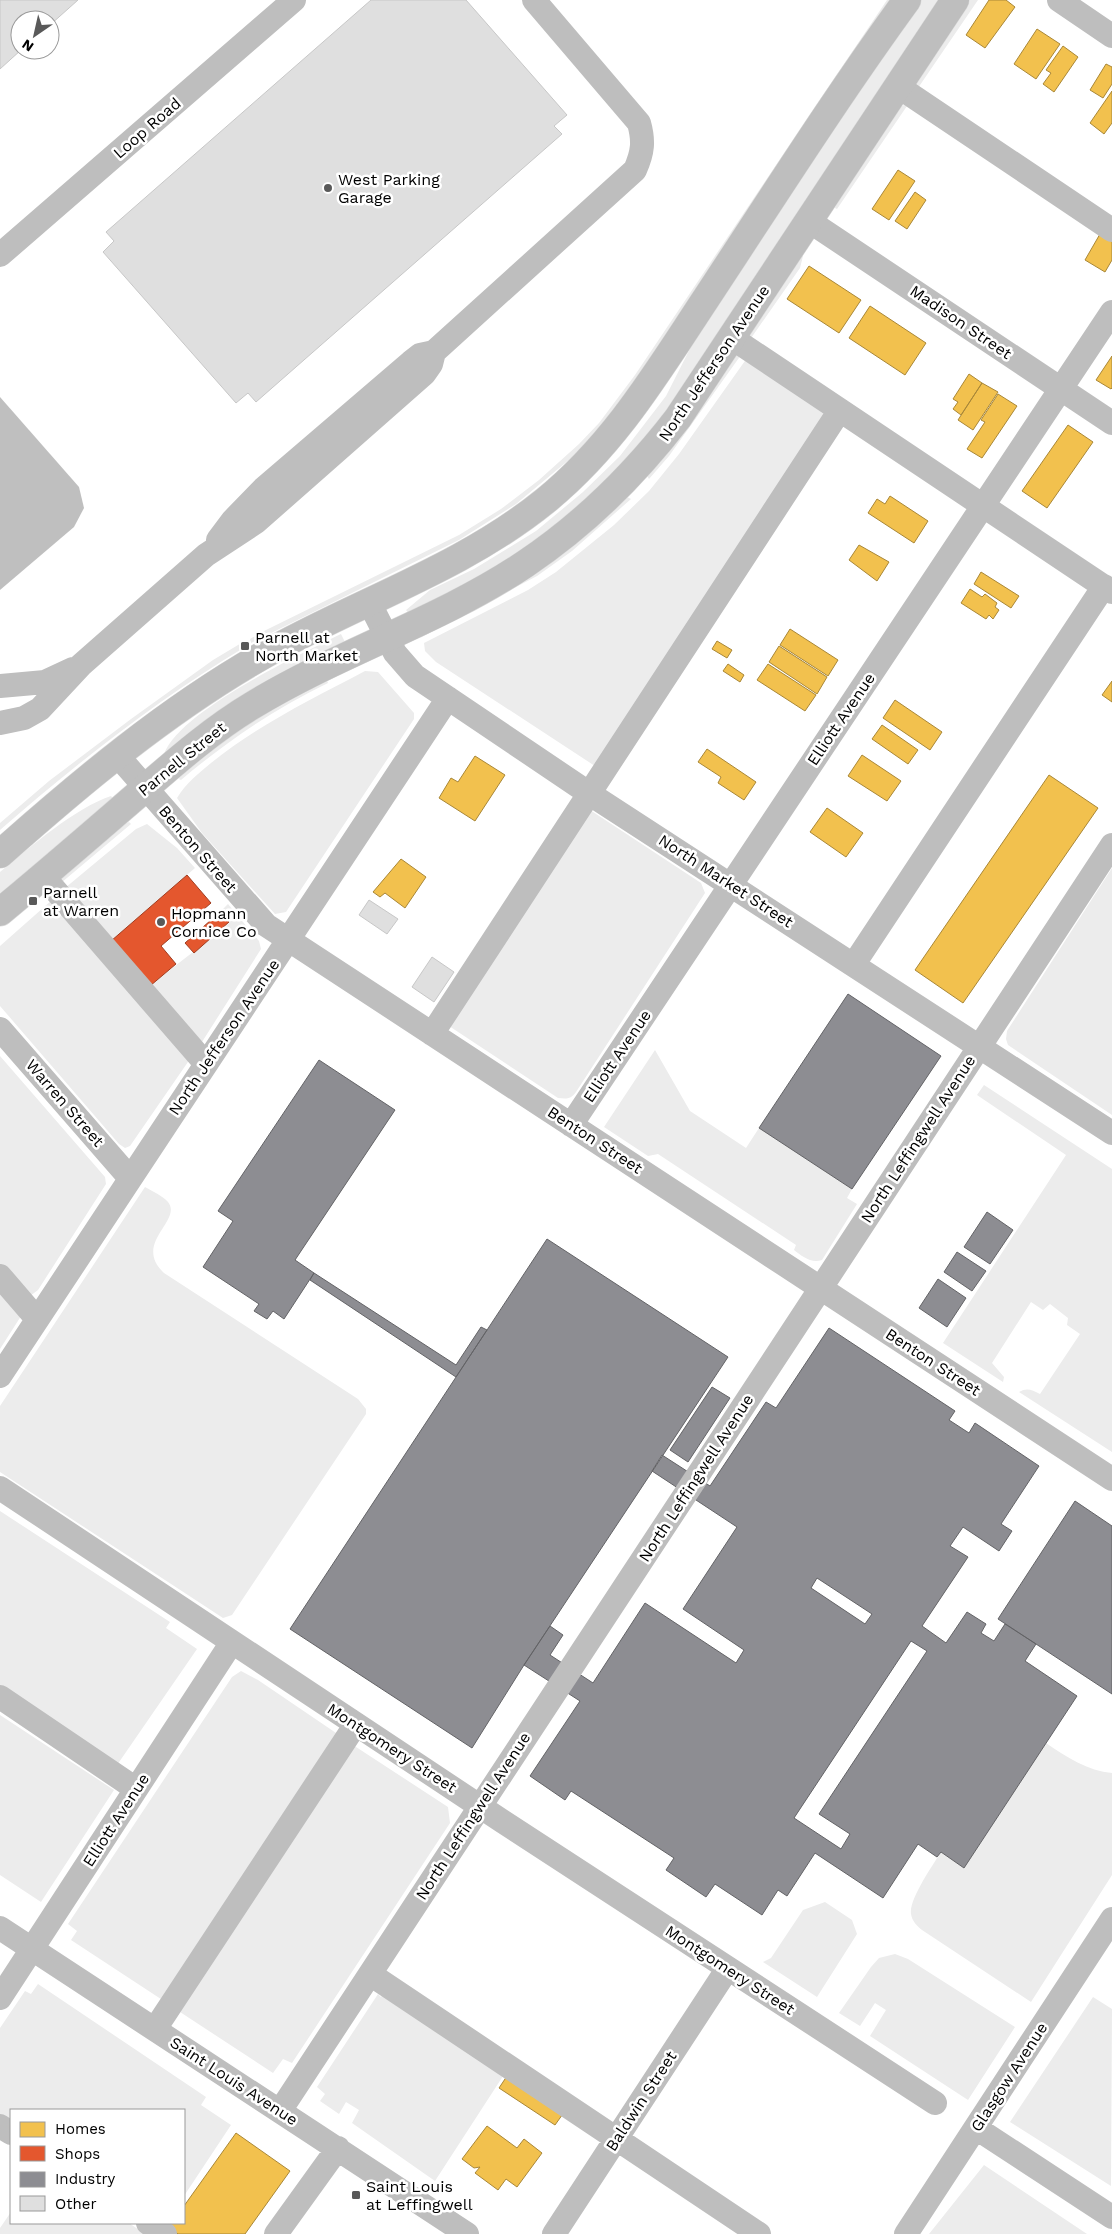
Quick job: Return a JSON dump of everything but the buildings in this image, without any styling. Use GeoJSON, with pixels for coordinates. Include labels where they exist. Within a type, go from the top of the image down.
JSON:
{"type":"FeatureCollection","features":[{"type":"Feature","properties":{"kind":"main road"},"geometry":{"type":"LineString","coordinates":[[0,854],[118,755],[213,685],[261,656],[447,564],[510,527],[545,501],[608,439],[651,384],[844,91],[907,0]]}},
{"type":"Feature","properties":{"kind":"main road","name":"North Jefferson Avenue"},"geometry":{"type":"LineString","coordinates":[[385,638],[524,565],[583,520],[656,447],[732,338],[955,0]]}},
{"type":"Feature","properties":{"kind":"main road","name":"Parnell Street"},"geometry":{"type":"LineString","coordinates":[[0,912],[218,728],[288,685],[385,638]]}},
{"type":"Feature","properties":{"kind":"street","name":"Loop Road"},"geometry":{"type":"LineString","coordinates":[[0,255],[294,0]]}},
{"type":"Feature","properties":{"kind":"street"},"geometry":{"type":"LineString","coordinates":[[0,723],[24,718],[40,709],[81,665],[206,555],[256,522],[424,374],[431,364],[434,352],[474,314],[624,182],[635,170],[642,156],[644,141],[639,123],[534,0]]}},
{"type":"Feature","properties":{"kind":"street"},"geometry":{"type":"LineString","coordinates":[[1059,0],[1112,36]]}},
{"type":"Feature","properties":{"kind":"street"},"geometry":{"type":"LineString","coordinates":[[899,87],[1112,230]]}},
{"type":"Feature","properties":{"kind":"street","name":"Madison Street"},"geometry":{"type":"LineString","coordinates":[[809,221],[1112,423]]}},
{"type":"Feature","properties":{"kind":"street","name":"Elliott Avenue"},"geometry":{"type":"LineString","coordinates":[[571,1125],[1112,312]]}},
{"type":"Feature","properties":{"kind":"street"},"geometry":{"type":"LineString","coordinates":[[732,338],[1108,589],[854,964]]}},
{"type":"Feature","properties":{"kind":"street"},"geometry":{"type":"LineString","coordinates":[[432,1034],[840,410]]}},
{"type":"Feature","properties":{"kind":"street","name":"North Market Street"},"geometry":{"type":"LineString","coordinates":[[369,602],[385,638],[406,668],[590,794],[1112,1133]]}},
{"type":"Feature","properties":{"kind":"street"},"geometry":{"type":"LineString","coordinates":[[0,686],[45,682],[81,665]]}},
{"type":"Feature","properties":{"kind":"street","name":"North Jefferson Avenue"},"geometry":{"type":"LineString","coordinates":[[0,1376],[129,1178],[289,941],[448,698]]}},
{"type":"Feature","properties":{"kind":"street","name":"Benton Street"},"geometry":{"type":"LineString","coordinates":[[118,755],[260,920],[289,941],[1112,1479]]}},
{"type":"Feature","properties":{"kind":"street","name":"North Leffingwell Avenue"},"geometry":{"type":"LineString","coordinates":[[280,2111],[1112,845]]}},
{"type":"Feature","properties":{"kind":"street"},"geometry":{"type":"LineString","coordinates":[[43,876],[205,1063]]}},
{"type":"Feature","properties":{"kind":"street","name":"Warren Street"},"geometry":{"type":"LineString","coordinates":[[0,1029],[129,1178]]}},
{"type":"Feature","properties":{"kind":"street"},"geometry":{"type":"LineString","coordinates":[[0,1276],[38,1319]]}},
{"type":"Feature","properties":{"kind":"street","name":"Montgomery Street"},"geometry":{"type":"LineString","coordinates":[[0,1488],[480,1806],[935,2103]]}},
{"type":"Feature","properties":{"kind":"street","name":"Elliott Avenue"},"geometry":{"type":"LineString","coordinates":[[0,1998],[232,1642]]}},
{"type":"Feature","properties":{"kind":"street"},"geometry":{"type":"LineString","coordinates":[[0,1697],[136,1789]]}},
{"type":"Feature","properties":{"kind":"street"},"geometry":{"type":"LineString","coordinates":[[155,2029],[356,1724]]}},
{"type":"Feature","properties":{"kind":"street","name":"Glasgow Avenue"},"geometry":{"type":"LineString","coordinates":[[906,2234],[1112,1919]]}},
{"type":"Feature","properties":{"kind":"street","name":"Saint Louis Avenue"},"geometry":{"type":"LineString","coordinates":[[0,1928],[467,2234]]}},
{"type":"Feature","properties":{"kind":"street","name":"Baldwin Street"},"geometry":{"type":"LineString","coordinates":[[554,2234],[728,1968]]}},
{"type":"Feature","properties":{"kind":"street"},"geometry":{"type":"LineString","coordinates":[[370,1974],[621,2132],[759,2234]]}},
{"type":"Feature","properties":{"kind":"street"},"geometry":{"type":"LineString","coordinates":[[976,2128],[1109,2207]]}},
{"type":"Feature","properties":{"kind":"street"},"geometry":{"type":"LineString","coordinates":[[276,2234],[338,2148]]}},
{"type":"Feature","properties":{"kind":"street"},"geometry":{"type":"LineString","coordinates":[[150,2224],[165,2234]]}},
{"type":"Feature","properties":{"kind":"shaded area"},"geometry":{"type":"Polygon","coordinates":[[[887,0],[893,0],[638,379],[598,431],[576,454],[516,504],[459,540],[251,643],[250,639],[264,631],[459,535],[501,509],[539,480],[579,444],[599,423],[635,375],[887,0]]]}},
{"type":"Feature","properties":{"kind":"shaded area"},"geometry":{"type":"Polygon","coordinates":[[[920,0],[942,0],[669,411],[603,488],[504,564],[409,614],[406,610],[430,590],[474,569],[536,531],[583,492],[620,456],[666,396],[702,325],[920,0]]]}},
{"type":"Feature","properties":{"kind":"shaded area"},"geometry":{"type":"Polygon","coordinates":[[[968,0],[978,0],[918,88],[916,83],[968,0]]]}},
{"type":"Feature","properties":{"kind":"shaded area"},"geometry":{"type":"Polygon","coordinates":[[[907,106],[837,209],[835,208],[839,196],[900,107],[907,106]]]}},
{"type":"Feature","properties":{"kind":"shaded area"},"geometry":{"type":"Polygon","coordinates":[[[800,254],[803,256],[800,268],[749,341],[747,335],[800,254]]]}},
{"type":"Feature","properties":{"kind":"shaded area"},"geometry":{"type":"Polygon","coordinates":[[[737,354],[741,355],[669,456],[649,479],[647,476],[737,354]]]}},
{"type":"Feature","properties":{"kind":"shaded area"},"geometry":{"type":"Polygon","coordinates":[[[747,358],[829,414],[598,768],[436,662],[425,651],[424,643],[528,590],[556,572],[614,525],[649,491],[679,454],[747,358]]]}},
{"type":"Feature","properties":{"kind":"shaded area"},"geometry":{"type":"Polygon","coordinates":[[[0,397],[79,487],[84,508],[74,527],[0,590],[0,397]]]}},
{"type":"Feature","properties":{"kind":"shaded area"},"geometry":{"type":"Polygon","coordinates":[[[627,497],[631,499],[572,551],[537,576],[420,638],[424,633],[627,497]]]}},
{"type":"Feature","properties":{"kind":"shaded area"},"geometry":{"type":"Polygon","coordinates":[[[341,634],[346,644],[164,754],[174,737],[192,720],[216,703],[271,670],[341,634]]]}},
{"type":"Feature","properties":{"kind":"shaded area"},"geometry":{"type":"Polygon","coordinates":[[[243,642],[245,647],[181,688],[119,733],[0,830],[0,823],[49,781],[213,660],[243,642]]]}},
{"type":"Feature","properties":{"kind":"shaded area"},"geometry":{"type":"Polygon","coordinates":[[[365,671],[378,672],[414,713],[414,719],[286,912],[275,914],[202,833],[177,798],[197,775],[229,749],[286,713],[365,671]]]}},
{"type":"Feature","properties":{"kind":"shaded area"},"geometry":{"type":"Polygon","coordinates":[[[326,678],[328,683],[251,727],[181,780],[179,779],[182,773],[231,734],[326,678]]]}},
{"type":"Feature","properties":{"kind":"shaded area"},"geometry":{"type":"Polygon","coordinates":[[[111,796],[115,801],[0,899],[0,872],[68,819],[83,809],[111,796]]]}},
{"type":"Feature","properties":{"kind":"shaded area"},"geometry":{"type":"Polygon","coordinates":[[[587,808],[701,883],[705,893],[576,1092],[570,1097],[558,1098],[446,1024],[587,808]]]}},
{"type":"Feature","properties":{"kind":"shaded area"},"geometry":{"type":"Polygon","coordinates":[[[129,822],[131,824],[61,883],[60,879],[122,825],[129,822]]]}},
{"type":"Feature","properties":{"kind":"shaded area"},"geometry":{"type":"Polygon","coordinates":[[[147,824],[177,848],[195,868],[111,941],[65,888],[136,829],[147,824]]]}},
{"type":"Feature","properties":{"kind":"shaded area"},"geometry":{"type":"Polygon","coordinates":[[[1112,868],[1112,1115],[1008,1045],[1006,1039],[1007,1031],[1112,868]]]}},
{"type":"Feature","properties":{"kind":"shaded area"},"geometry":{"type":"Polygon","coordinates":[[[52,900],[190,1059],[130,1146],[125,1148],[119,1144],[0,1006],[0,946],[52,900]]]}},
{"type":"Feature","properties":{"kind":"shaded area"},"geometry":{"type":"Polygon","coordinates":[[[228,904],[259,941],[261,949],[202,1042],[150,986],[229,923],[220,912],[228,904]]]}},
{"type":"Feature","properties":{"kind":"shaded area"},"geometry":{"type":"Polygon","coordinates":[[[655,1050],[690,1111],[746,1148],[759,1128],[852,1189],[847,1198],[857,1204],[822,1260],[814,1261],[803,1257],[794,1250],[796,1245],[658,1154],[648,1156],[604,1127],[655,1050]]]}},
{"type":"Feature","properties":{"kind":"shaded area"},"geometry":{"type":"Polygon","coordinates":[[[0,1056],[105,1177],[106,1184],[38,1290],[30,1296],[0,1266],[0,1056]]]}},
{"type":"Feature","properties":{"kind":"shaded area"},"geometry":{"type":"Polygon","coordinates":[[[984,1085],[1112,1169],[1112,1452],[1019,1392],[1027,1389],[1040,1394],[1080,1334],[1067,1325],[1068,1318],[1050,1304],[1043,1310],[1031,1302],[992,1363],[1004,1377],[1003,1382],[943,1343],[1066,1155],[977,1095],[984,1085]]]}},
{"type":"Feature","properties":{"kind":"shaded area"},"geometry":{"type":"Polygon","coordinates":[[[145,1187],[166,1200],[171,1209],[169,1217],[155,1242],[153,1252],[156,1262],[164,1273],[358,1399],[366,1409],[366,1414],[232,1615],[223,1618],[0,1472],[0,1406],[145,1187]]]}},
{"type":"Feature","properties":{"kind":"shaded area"},"geometry":{"type":"Polygon","coordinates":[[[0,1286],[23,1313],[0,1349],[0,1286]]]}},
{"type":"Feature","properties":{"kind":"shaded area"},"geometry":{"type":"Polygon","coordinates":[[[0,1511],[170,1622],[166,1628],[197,1649],[115,1768],[0,1689],[0,1511]]]}},
{"type":"Feature","properties":{"kind":"shaded area"},"geometry":{"type":"Polygon","coordinates":[[[241,1671],[258,1680],[339,1735],[167,2003],[71,1940],[77,1931],[68,1924],[232,1677],[241,1671]]]}},
{"type":"Feature","properties":{"kind":"shaded area"},"geometry":{"type":"Polygon","coordinates":[[[0,1715],[114,1790],[41,1902],[0,1875],[0,1715]]]}},
{"type":"Feature","properties":{"kind":"shaded area"},"geometry":{"type":"Polygon","coordinates":[[[1046,1743],[1069,1758],[1086,1766],[1112,1773],[1112,1875],[1031,2002],[922,1930],[912,1919],[911,1908],[927,1873],[941,1852],[964,1868],[1046,1743]]]}},
{"type":"Feature","properties":{"kind":"shaded area"},"geometry":{"type":"Polygon","coordinates":[[[353,1745],[448,1807],[450,1823],[292,2063],[283,2059],[273,2073],[177,2010],[353,1745]]]}},
{"type":"Feature","properties":{"kind":"shaded area"},"geometry":{"type":"Polygon","coordinates":[[[825,1902],[852,1920],[857,1934],[817,1997],[763,1962],[771,1958],[803,1910],[825,1902]]]}},
{"type":"Feature","properties":{"kind":"shaded area"},"geometry":{"type":"Polygon","coordinates":[[[895,1954],[908,1959],[1015,2027],[968,2100],[870,2036],[886,2010],[875,2003],[860,2026],[839,2013],[879,1958],[895,1954]]]}},
{"type":"Feature","properties":{"kind":"shaded area"},"geometry":{"type":"Polygon","coordinates":[[[38,1984],[206,2097],[201,2105],[231,2125],[185,2194],[185,2109],[10,2109],[10,2124],[0,2117],[0,2028],[25,1991],[31,1994],[38,1984]]]}},
{"type":"Feature","properties":{"kind":"shaded area"},"geometry":{"type":"Polygon","coordinates":[[[384,1993],[505,2073],[435,2181],[352,2123],[359,2110],[346,2102],[339,2114],[320,2101],[325,2094],[317,2087],[378,1994],[381,1997],[384,1993]]]}},
{"type":"Feature","properties":{"kind":"shaded area"},"geometry":{"type":"Polygon","coordinates":[[[1093,1997],[1112,2009],[1111,2186],[1010,2122],[1093,1997]]]}},
{"type":"Feature","properties":{"kind":"shaded area"},"geometry":{"type":"Polygon","coordinates":[[[984,2165],[1087,2234],[929,2234],[984,2165]]]}},
{"type":"Feature","properties":{"kind":"shaded area"},"geometry":{"type":"Polygon","coordinates":[[[10,2213],[10,2224],[130,2224],[145,2234],[0,2234],[0,2228],[10,2213]]]}},
{"type":"Feature","properties":{"kind":"place","name":"West Parking Garage"},"geometry":{"type":"Point","coordinates":[328,188]}},
{"type":"Feature","properties":{"kind":"place","name":"Parnell at North Market"},"geometry":{"type":"Point","coordinates":[245,646]}},
{"type":"Feature","properties":{"kind":"place","name":"Parnell at Warren"},"geometry":{"type":"Point","coordinates":[33,901]}},
{"type":"Feature","properties":{"kind":"place","name":"Hopmann Cornice Co"},"geometry":{"type":"Point","coordinates":[161,922]}},
{"type":"Feature","properties":{"kind":"place","name":"Saint Louis at Leffingwell"},"geometry":{"type":"Point","coordinates":[356,2195]}}]}
